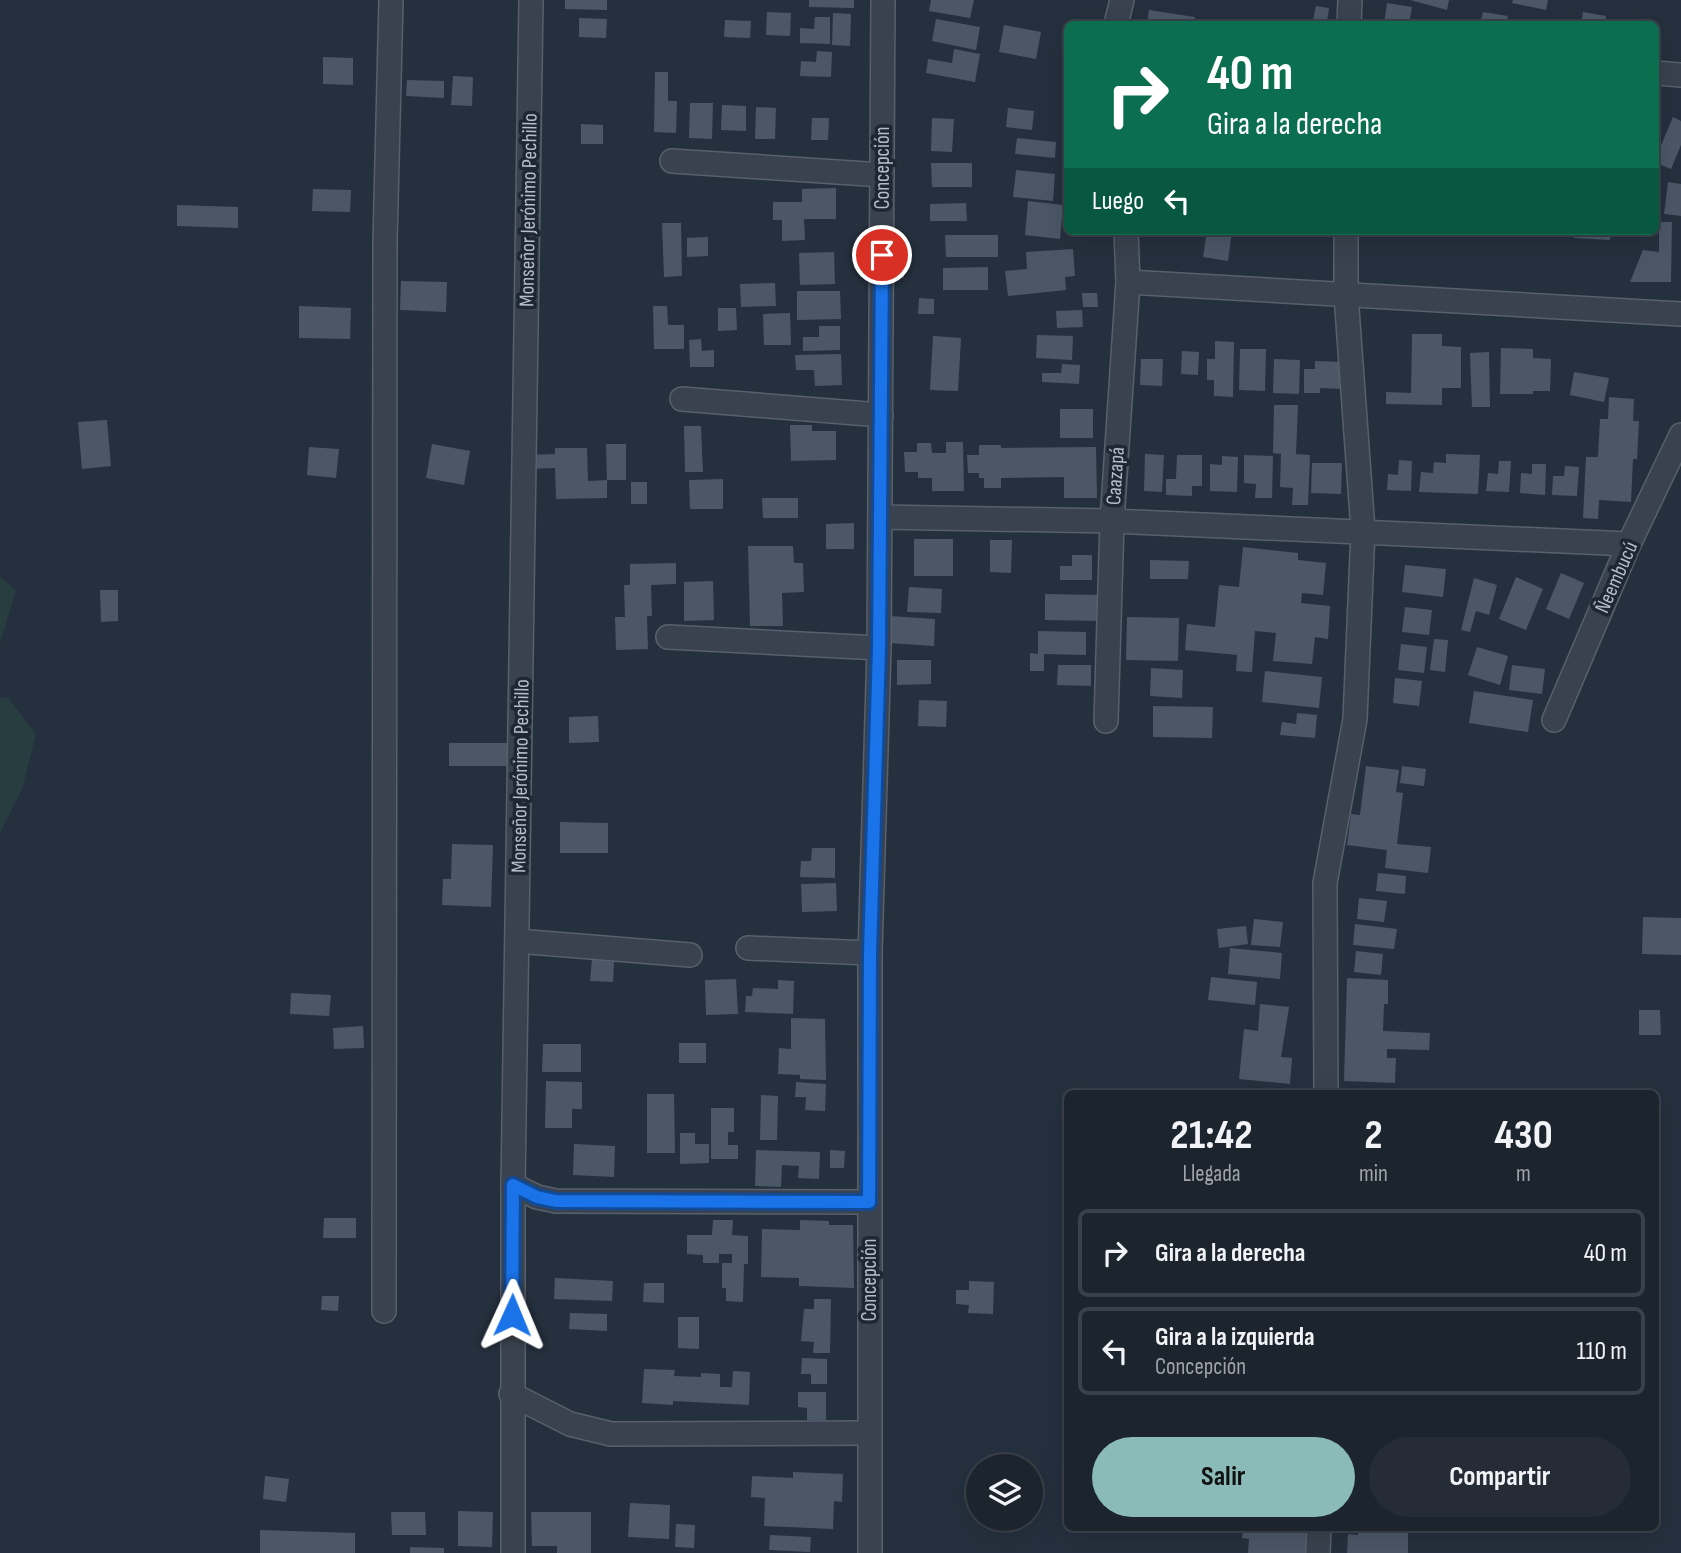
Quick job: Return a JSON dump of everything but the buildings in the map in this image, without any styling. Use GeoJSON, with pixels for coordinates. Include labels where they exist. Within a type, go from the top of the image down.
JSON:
{"type":"FeatureCollection","features":[{"type":"Feature","properties":{"kind":"street"},"geometry":{"type":"LineString","coordinates":[[384,1311],[385,269],[391,0]]}},
{"type":"Feature","properties":{"kind":"street","name":"Monseñor Jerónimo Pechillo"},"geometry":{"type":"LineString","coordinates":[[513,1553],[513,1185],[531,0]]}},
{"type":"Feature","properties":{"kind":"street","name":"Concepción"},"geometry":{"type":"LineString","coordinates":[[870,1553],[870,953],[879,648],[883,0]]}},
{"type":"Feature","properties":{"kind":"street"},"geometry":{"type":"LineString","coordinates":[[1117,21],[1122,0]]}},
{"type":"Feature","properties":{"kind":"street"},"geometry":{"type":"LineString","coordinates":[[1349,21],[1350,0]]}},
{"type":"Feature","properties":{"kind":"street"},"geometry":{"type":"LineString","coordinates":[[1659,73],[1681,75]]}},
{"type":"Feature","properties":{"kind":"street"},"geometry":{"type":"LineString","coordinates":[[672,162],[882,176]]}},
{"type":"Feature","properties":{"kind":"street","name":"Caazapá"},"geometry":{"type":"LineString","coordinates":[[1106,721],[1112,521],[1128,282],[1126,235]]}},
{"type":"Feature","properties":{"kind":"street"},"geometry":{"type":"LineString","coordinates":[[1326,1090],[1325,883],[1355,719],[1363,530],[1346,295],[1346,235]]}},
{"type":"Feature","properties":{"kind":"street"},"geometry":{"type":"LineString","coordinates":[[1128,282],[1681,314]]}},
{"type":"Feature","properties":{"kind":"street"},"geometry":{"type":"LineString","coordinates":[[681,399],[881,415]]}},
{"type":"Feature","properties":{"kind":"street","name":"Ñeembucú"},"geometry":{"type":"LineString","coordinates":[[1554,720],[1629,544],[1681,435]]}},
{"type":"Feature","properties":{"kind":"street"},"geometry":{"type":"LineString","coordinates":[[880,517],[1112,521],[1363,530],[1629,544]]}},
{"type":"Feature","properties":{"kind":"street"},"geometry":{"type":"LineString","coordinates":[[667,636],[879,648]]}},
{"type":"Feature","properties":{"kind":"street"},"geometry":{"type":"LineString","coordinates":[[517,941],[690,955]]}},
{"type":"Feature","properties":{"kind":"street"},"geometry":{"type":"LineString","coordinates":[[747,948],[870,953]]}},
{"type":"Feature","properties":{"kind":"street"},"geometry":{"type":"LineString","coordinates":[[513,1185],[537,1197],[556,1201],[869,1202]]}},
{"type":"Feature","properties":{"kind":"street"},"geometry":{"type":"LineString","coordinates":[[511,1394],[570,1424],[611,1434],[869,1433]]}},
{"type":"Feature","properties":{"kind":"street"},"geometry":{"type":"LineString","coordinates":[[1318,1553],[1319,1531]]}},
{"type":"Feature","properties":{"kind":"green space"},"geometry":{"type":"Polygon","coordinates":[[[0,577],[16,590],[0,643],[0,577]]]}},
{"type":"Feature","properties":{"kind":"green space"},"geometry":{"type":"Polygon","coordinates":[[[0,697],[8,698],[36,734],[22,789],[0,833],[0,697]]]}},
{"type":"Feature","properties":{"kind":"route"},"geometry":{"type":"LineString","coordinates":[[512,1315],[513,1185],[537,1197],[556,1201],[869,1202],[870,953],[879,648],[882,255]]}}]}
